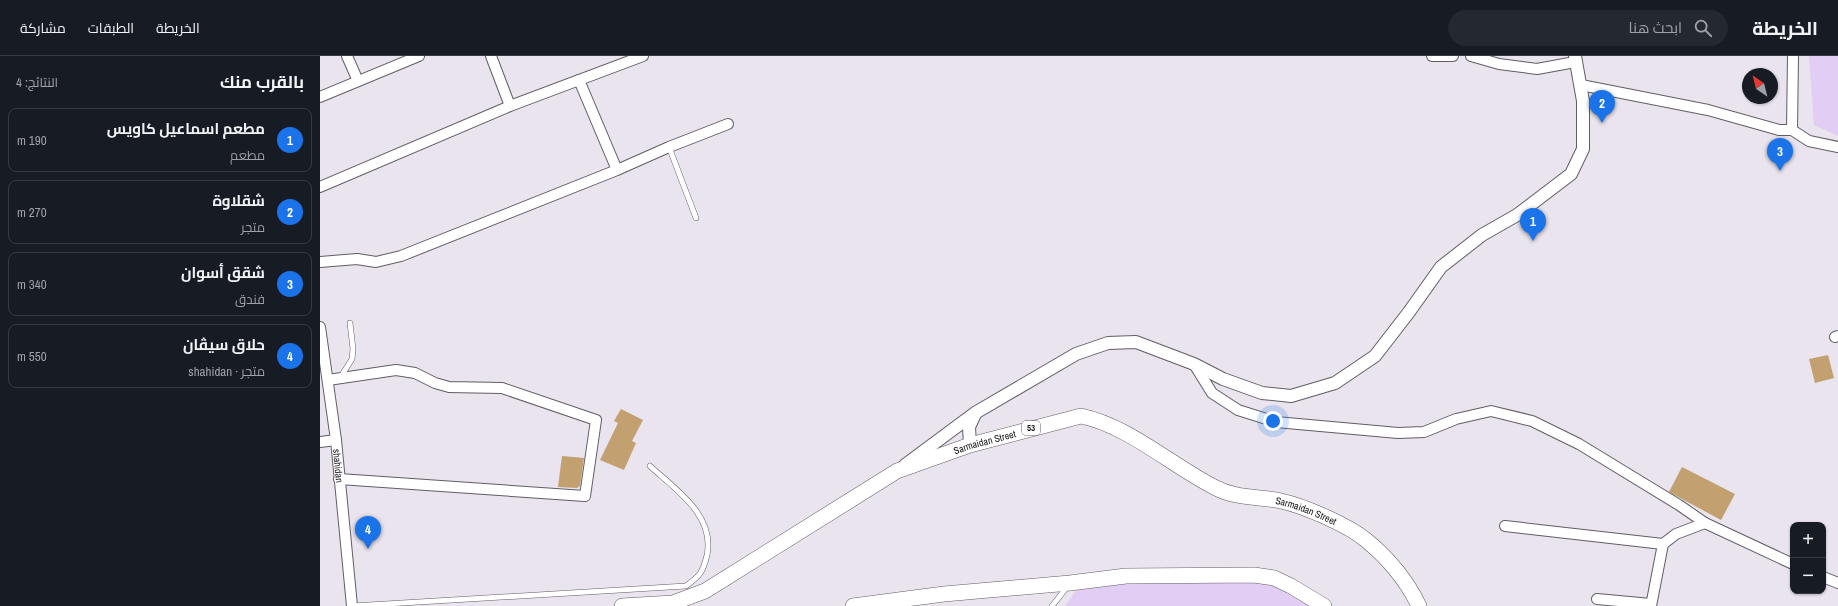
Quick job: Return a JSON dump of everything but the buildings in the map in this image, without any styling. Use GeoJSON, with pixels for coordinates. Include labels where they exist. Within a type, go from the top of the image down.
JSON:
{"type":"FeatureCollection","features":[{"type":"Feature","properties":{"kind":"main road","name":"Sarmaidan Street"},"geometry":{"type":"LineString","coordinates":[[622,606],[673,603],[705,591],[896,471],[970,445],[1080,416],[1098,419],[1116,428],[1217,489],[1235,496],[1282,501],[1307,509],[1340,524],[1366,540],[1400,574],[1419,606]]}},
{"type":"Feature","properties":{"kind":"main road"},"geometry":{"type":"LineString","coordinates":[[853,606],[944,594],[1070,583],[1126,576],[1254,575],[1274,578],[1291,586],[1324,606]]}},
{"type":"Feature","properties":{"kind":"street"},"geometry":{"type":"LineString","coordinates":[[347,56],[358,81]]}},
{"type":"Feature","properties":{"kind":"street"},"geometry":{"type":"LineString","coordinates":[[320,97],[419,56]]}},
{"type":"Feature","properties":{"kind":"street"},"geometry":{"type":"LineString","coordinates":[[491,56],[510,106]]}},
{"type":"Feature","properties":{"kind":"street"},"geometry":{"type":"LineString","coordinates":[[320,187],[510,106],[643,56]]}},
{"type":"Feature","properties":{"kind":"street"},"geometry":{"type":"LineString","coordinates":[[1432,56],[1453,56]]}},
{"type":"Feature","properties":{"kind":"street"},"geometry":{"type":"LineString","coordinates":[[896,471],[975,413],[1076,354],[1108,343],[1136,342],[1194,364],[1223,379],[1262,393],[1291,396],[1335,383],[1375,356],[1410,312],[1441,267],[1482,235],[1517,215],[1571,174],[1583,149],[1583,100],[1575,59],[1537,70],[1499,64],[1471,56]]}},
{"type":"Feature","properties":{"kind":"street"},"geometry":{"type":"LineString","coordinates":[[1792,130],[1793,56]]}},
{"type":"Feature","properties":{"kind":"street"},"geometry":{"type":"LineString","coordinates":[[579,80],[617,170]]}},
{"type":"Feature","properties":{"kind":"street"},"geometry":{"type":"LineString","coordinates":[[1580,86],[1708,110],[1779,130],[1792,130],[1809,141],[1838,147]]}},
{"type":"Feature","properties":{"kind":"street"},"geometry":{"type":"LineString","coordinates":[[320,262],[357,259],[376,262],[401,256],[728,124]]}},
{"type":"Feature","properties":{"kind":"street","name":"shahidan"},"geometry":{"type":"LineString","coordinates":[[320,327],[323,363],[328,380],[336,440],[352,606]]}},
{"type":"Feature","properties":{"kind":"street"},"geometry":{"type":"LineString","coordinates":[[1194,364],[1212,393],[1238,410],[1276,422],[1398,433],[1424,432],[1456,419],[1491,411],[1532,421],[1579,444],[1679,505],[1705,523],[1790,563]]}},
{"type":"Feature","properties":{"kind":"street"},"geometry":{"type":"LineString","coordinates":[[328,380],[396,370],[406,371],[448,387],[502,388],[596,420],[585,496],[339,479]]}},
{"type":"Feature","properties":{"kind":"street"},"geometry":{"type":"LineString","coordinates":[[970,445],[969,427],[975,413]]}},
{"type":"Feature","properties":{"kind":"street"},"geometry":{"type":"LineString","coordinates":[[320,442],[336,440]]}},
{"type":"Feature","properties":{"kind":"street"},"geometry":{"type":"LineString","coordinates":[[1597,599],[1651,605],[1664,544],[1676,534],[1705,523]]}},
{"type":"Feature","properties":{"kind":"street"},"geometry":{"type":"LineString","coordinates":[[1505,526],[1664,544]]}},
{"type":"Feature","properties":{"kind":"street"},"geometry":{"type":"LineString","coordinates":[[1826,578],[1838,583]]}},
{"type":"Feature","properties":{"kind":"lane"},"geometry":{"type":"LineString","coordinates":[[669,147],[696,218]]}},
{"type":"Feature","properties":{"kind":"lane"},"geometry":{"type":"LineString","coordinates":[[339,379],[352,359],[353,349],[350,324]]}},
{"type":"Feature","properties":{"kind":"lane"},"geometry":{"type":"LineString","coordinates":[[352,606],[686,586],[699,577],[705,565],[709,545],[706,531],[702,518],[690,502],[650,466]]}},
{"type":"Feature","properties":{"kind":"lane"},"geometry":{"type":"LineString","coordinates":[[1052,606],[1070,583]]}},
{"type":"Feature","properties":{"kind":"shaded area"},"geometry":{"type":"Polygon","coordinates":[[[1809,56],[1838,56],[1838,136],[1814,125],[1809,56]]]}},
{"type":"Feature","properties":{"kind":"shaded area"},"geometry":{"type":"Polygon","coordinates":[[[1175,578],[1274,580],[1316,606],[1065,606],[1077,589],[1175,578]]]}},
{"type":"Feature","properties":{"kind":"place","name":"شقلاوة"},"geometry":{"type":"Point","coordinates":[1602,123]}},
{"type":"Feature","properties":{"kind":"place","name":"شقق أسوان"},"geometry":{"type":"Point","coordinates":[1780,171]}},
{"type":"Feature","properties":{"kind":"place","name":"مطعم اسماعیل کاویس"},"geometry":{"type":"Point","coordinates":[1533,241]}},
{"type":"Feature","properties":{"kind":"place","name":"حلاق سیڤان"},"geometry":{"type":"Point","coordinates":[368,549]}}]}
